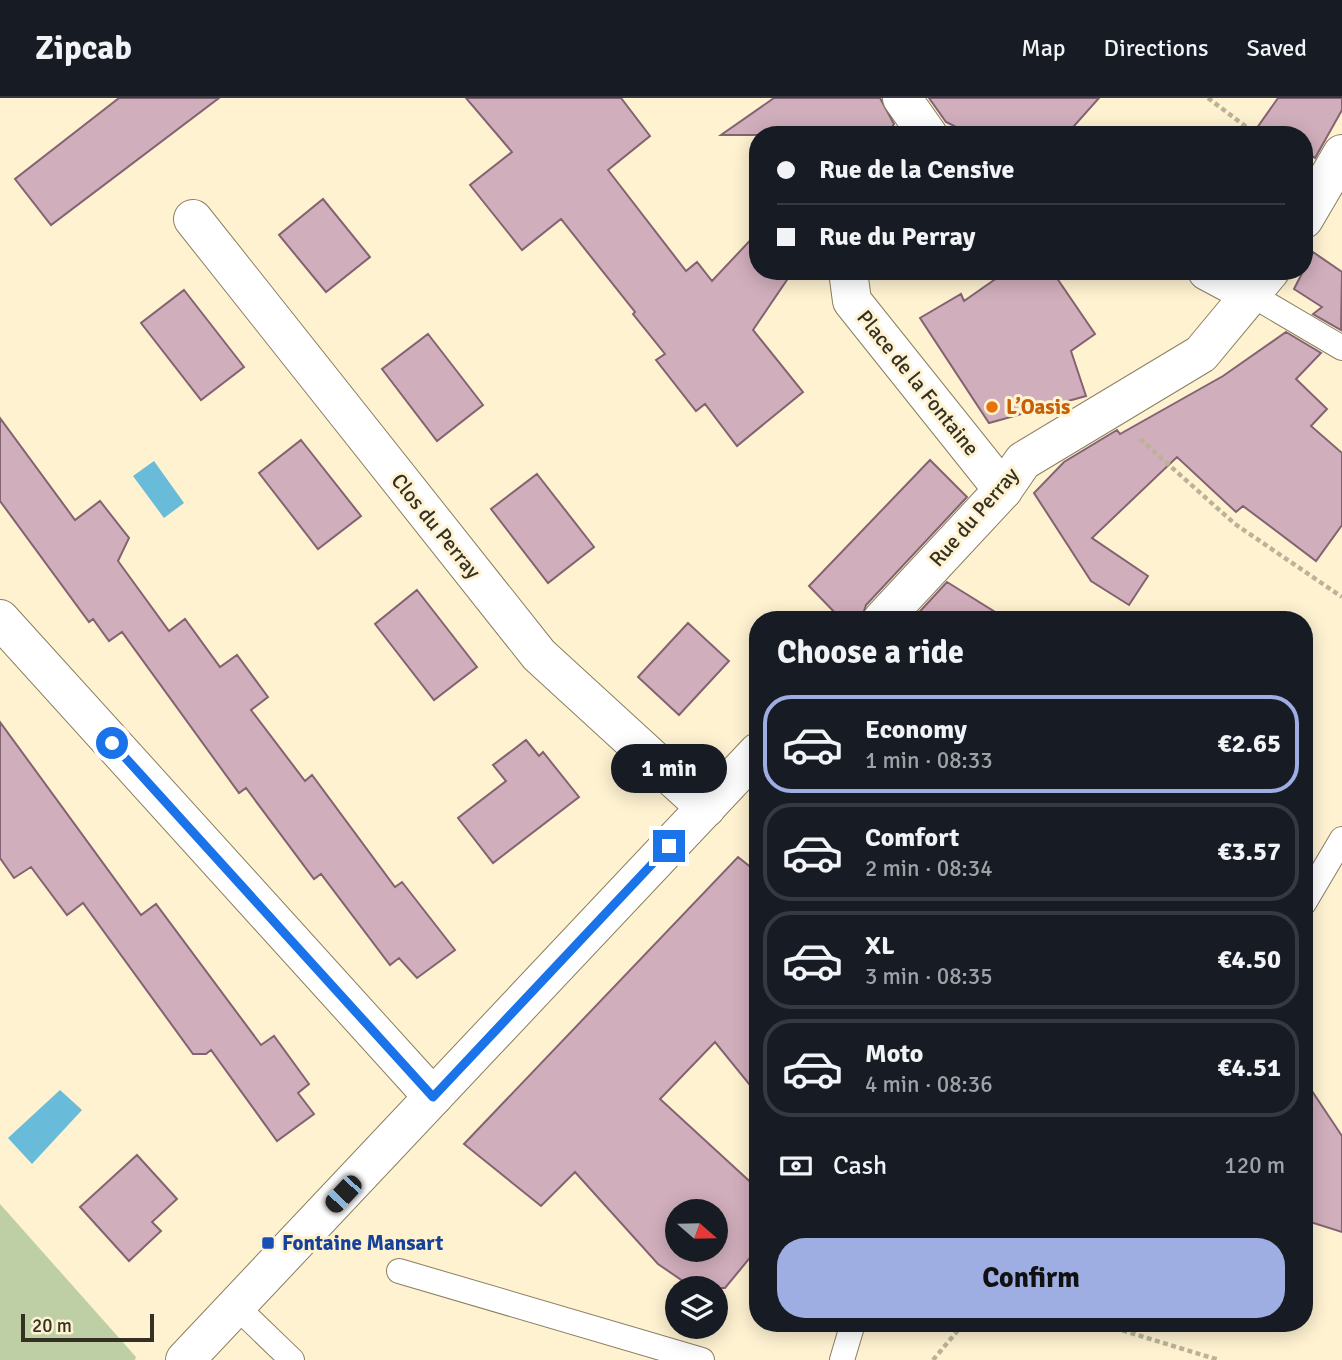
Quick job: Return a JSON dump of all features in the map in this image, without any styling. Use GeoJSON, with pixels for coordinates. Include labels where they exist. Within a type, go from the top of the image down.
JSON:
{"type":"FeatureCollection","features":[{"type":"Feature","properties":{"kind":"street"},"geometry":{"type":"LineString","coordinates":[[902,98],[922,126]]}},
{"type":"Feature","properties":{"kind":"street"},"geometry":{"type":"LineString","coordinates":[[1313,204],[1342,154]]}},
{"type":"Feature","properties":{"kind":"street","name":"Clos du Perray"},"geometry":{"type":"LineString","coordinates":[[193,219],[539,655],[706,808]]}},
{"type":"Feature","properties":{"kind":"street","name":"Place de la Fontaine"},"geometry":{"type":"LineString","coordinates":[[849,280],[852,301],[1003,489]]}},
{"type":"Feature","properties":{"kind":"street","name":"Rue du Perray"},"geometry":{"type":"LineString","coordinates":[[890,611],[1003,489],[1023,461],[1201,354],[1261,283]]}},
{"type":"Feature","properties":{"kind":"street"},"geometry":{"type":"LineString","coordinates":[[0,619],[433,1097]]}},
{"type":"Feature","properties":{"kind":"street"},"geometry":{"type":"LineString","coordinates":[[185,1360],[749,762]]}},
{"type":"Feature","properties":{"kind":"lane"},"geometry":{"type":"LineString","coordinates":[[1261,283],[1342,348]]}},
{"type":"Feature","properties":{"kind":"lane"},"geometry":{"type":"LineString","coordinates":[[1313,887],[1342,839]]}},
{"type":"Feature","properties":{"kind":"lane"},"geometry":{"type":"LineString","coordinates":[[399,1271],[702,1360]]}},
{"type":"Feature","properties":{"kind":"lane"},"geometry":{"type":"LineString","coordinates":[[237,1307],[284,1352]]}},
{"type":"Feature","properties":{"kind":"lane"},"geometry":{"type":"LineString","coordinates":[[842,1360],[850,1332]]}},
{"type":"Feature","properties":{"kind":"path"},"geometry":{"type":"LineString","coordinates":[[1208,98],[1245,126]]}},
{"type":"Feature","properties":{"kind":"path"},"geometry":{"type":"LineString","coordinates":[[1108,410],[1235,524],[1342,597]]}},
{"type":"Feature","properties":{"kind":"path"},"geometry":{"type":"LineString","coordinates":[[933,1360],[956,1332]]}},
{"type":"Feature","properties":{"kind":"path"},"geometry":{"type":"LineString","coordinates":[[1127,1332],[1219,1360]]}},
{"type":"Feature","properties":{"kind":"green space"},"geometry":{"type":"Polygon","coordinates":[[[0,1204],[136,1357],[135,1360],[0,1360],[0,1204]]]}},
{"type":"Feature","properties":{"kind":"water"},"geometry":{"type":"Polygon","coordinates":[[[154,461],[184,503],[164,518],[133,476],[154,461]]]}},
{"type":"Feature","properties":{"kind":"water"},"geometry":{"type":"Polygon","coordinates":[[[60,1090],[82,1110],[32,1164],[8,1138],[60,1090]]]}},
{"type":"Feature","properties":{"kind":"building"},"geometry":{"type":"Polygon","coordinates":[[[119,98],[219,98],[51,225],[15,179],[119,98]]]}},
{"type":"Feature","properties":{"kind":"building"},"geometry":{"type":"Polygon","coordinates":[[[466,98],[621,98],[650,136],[608,170],[686,271],[697,262],[712,281],[749,242],[749,280],[787,280],[753,330],[803,392],[737,446],[705,404],[696,411],[656,360],[665,354],[561,219],[522,250],[470,185],[512,152],[466,98]]]}},
{"type":"Feature","properties":{"kind":"building"},"geometry":{"type":"Polygon","coordinates":[[[774,98],[880,98],[894,124],[749,126],[749,135],[721,135],[774,98]]]}},
{"type":"Feature","properties":{"kind":"building"},"geometry":{"type":"Polygon","coordinates":[[[929,98],[1099,98],[1074,126],[954,126],[946,122],[929,98]]]}},
{"type":"Feature","properties":{"kind":"building"},"geometry":{"type":"Polygon","coordinates":[[[1278,98],[1342,98],[1342,110],[1315,158],[1313,126],[1258,126],[1278,98]]]}},
{"type":"Feature","properties":{"kind":"building"},"geometry":{"type":"Polygon","coordinates":[[[323,199],[370,257],[326,292],[279,235],[323,199]]]}},
{"type":"Feature","properties":{"kind":"building"},"geometry":{"type":"Polygon","coordinates":[[[1313,252],[1342,272],[1341,330],[1313,314],[1322,307],[1294,289],[1299,280],[1313,280],[1313,252]]]}},
{"type":"Feature","properties":{"kind":"building"},"geometry":{"type":"Polygon","coordinates":[[[994,280],[1058,280],[1095,334],[1071,351],[1086,396],[989,423],[920,318],[961,294],[964,301],[994,280]]]}},
{"type":"Feature","properties":{"kind":"building"},"geometry":{"type":"Polygon","coordinates":[[[184,290],[244,367],[201,400],[141,323],[184,290]]]}},
{"type":"Feature","properties":{"kind":"building"},"geometry":{"type":"Polygon","coordinates":[[[1286,332],[1321,353],[1296,379],[1327,409],[1311,426],[1342,453],[1342,525],[1316,561],[1243,506],[1236,512],[1177,457],[1092,538],[1148,576],[1129,605],[1091,581],[1034,493],[1064,462],[1117,430],[1120,434],[1223,376],[1286,332]]]}},
{"type":"Feature","properties":{"kind":"building"},"geometry":{"type":"Polygon","coordinates":[[[428,334],[483,405],[437,441],[382,369],[428,334]]]}},
{"type":"Feature","properties":{"kind":"building"},"geometry":{"type":"Polygon","coordinates":[[[0,418],[75,520],[100,501],[129,538],[118,561],[169,631],[185,619],[220,667],[237,655],[268,697],[251,710],[305,781],[312,775],[395,887],[402,882],[455,950],[417,978],[399,958],[390,965],[321,874],[314,879],[246,788],[239,793],[122,632],[109,641],[93,619],[89,622],[0,501],[0,418]]]}},
{"type":"Feature","properties":{"kind":"building"},"geometry":{"type":"Polygon","coordinates":[[[301,440],[361,516],[318,549],[259,473],[301,440]]]}},
{"type":"Feature","properties":{"kind":"building"},"geometry":{"type":"Polygon","coordinates":[[[930,460],[967,497],[866,605],[864,611],[833,611],[809,586],[930,460]]]}},
{"type":"Feature","properties":{"kind":"building"},"geometry":{"type":"Polygon","coordinates":[[[537,474],[594,547],[548,583],[491,509],[537,474]]]}},
{"type":"Feature","properties":{"kind":"building"},"geometry":{"type":"Polygon","coordinates":[[[947,582],[994,611],[920,611],[947,582]]]}},
{"type":"Feature","properties":{"kind":"building"},"geometry":{"type":"Polygon","coordinates":[[[417,590],[477,667],[434,700],[375,624],[417,590]]]}},
{"type":"Feature","properties":{"kind":"building"},"geometry":{"type":"Polygon","coordinates":[[[688,623],[729,661],[679,715],[638,677],[688,623]]]}},
{"type":"Feature","properties":{"kind":"building"},"geometry":{"type":"Polygon","coordinates":[[[0,722],[141,915],[156,904],[261,1045],[274,1036],[309,1084],[298,1093],[314,1114],[277,1141],[211,1050],[206,1054],[193,1054],[83,903],[67,915],[31,867],[14,878],[0,858],[0,722]]]}},
{"type":"Feature","properties":{"kind":"building"},"geometry":{"type":"Polygon","coordinates":[[[526,740],[539,756],[543,752],[579,797],[493,863],[458,818],[506,781],[493,765],[526,740]]]}},
{"type":"Feature","properties":{"kind":"building"},"geometry":{"type":"Polygon","coordinates":[[[738,857],[749,866],[749,1084],[715,1042],[660,1099],[749,1181],[749,1259],[728,1284],[728,1276],[676,1276],[658,1264],[575,1172],[541,1206],[464,1144],[738,857]]]}},
{"type":"Feature","properties":{"kind":"building"},"geometry":{"type":"Polygon","coordinates":[[[1313,1092],[1342,1136],[1342,1232],[1313,1223],[1313,1092]]]}},
{"type":"Feature","properties":{"kind":"building"},"geometry":{"type":"Polygon","coordinates":[[[137,1155],[177,1199],[152,1222],[161,1231],[129,1261],[80,1207],[137,1155]]]}},
{"type":"Feature","properties":{"kind":"place","name":"L’Oasis"},"geometry":{"type":"Point","coordinates":[992,407]}},
{"type":"Feature","properties":{"kind":"place","name":"Fontaine Mansart"},"geometry":{"type":"Point","coordinates":[268,1243]}},
{"type":"Feature","properties":{"kind":"route"},"geometry":{"type":"LineString","coordinates":[[112,743],[433,1097],[669,846]]}}]}
